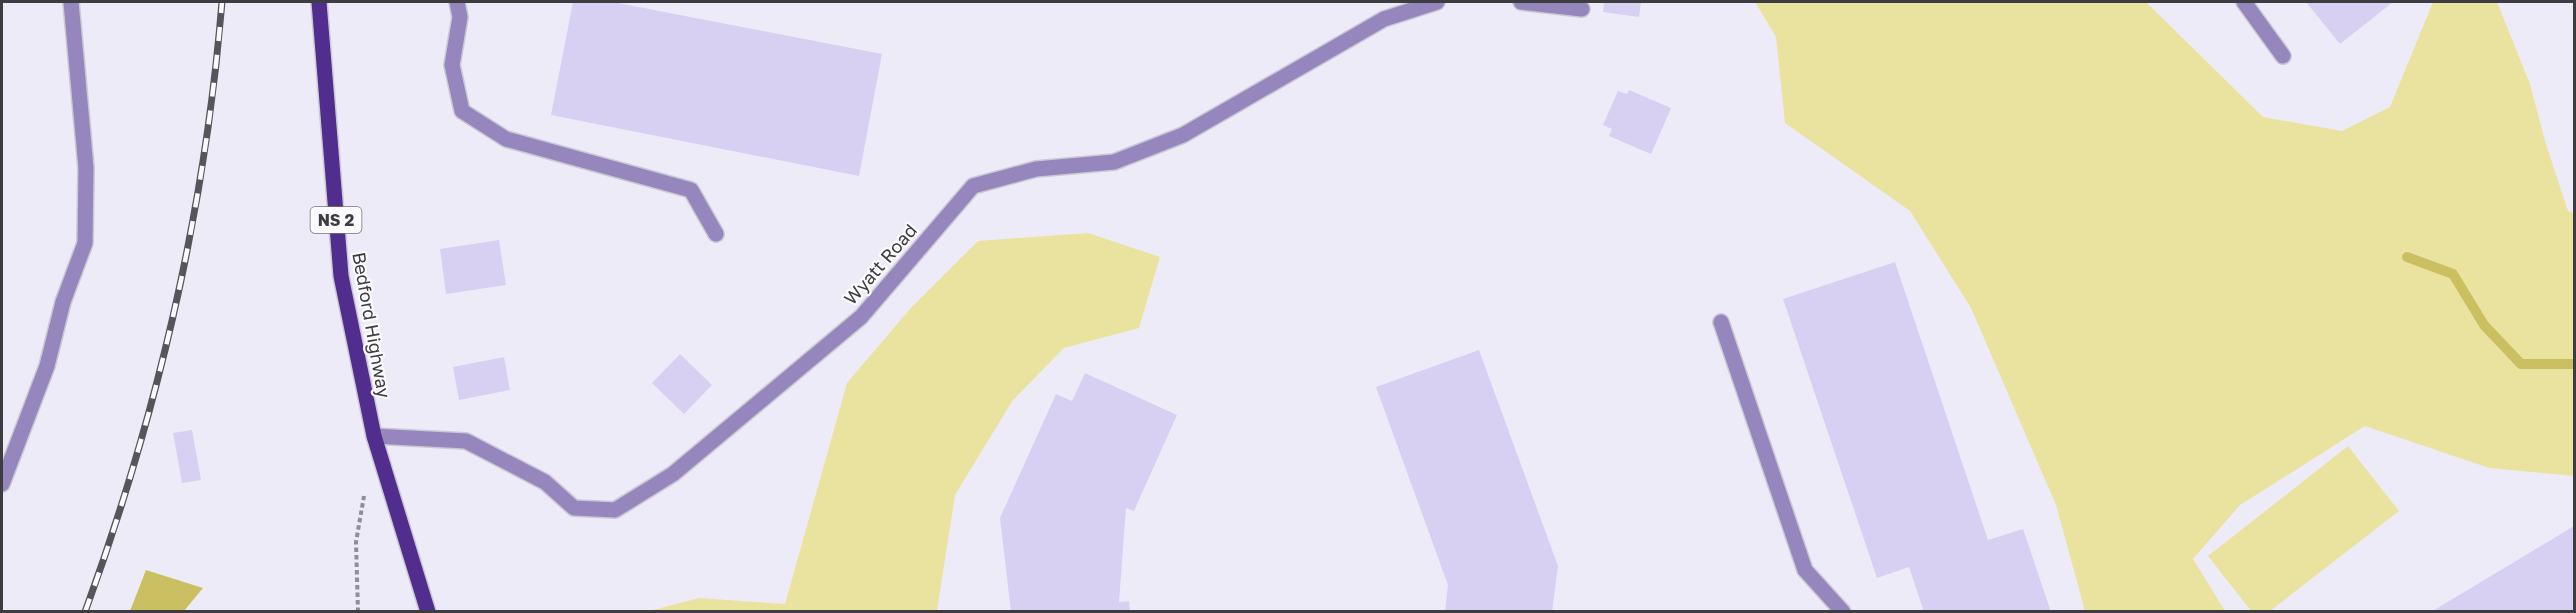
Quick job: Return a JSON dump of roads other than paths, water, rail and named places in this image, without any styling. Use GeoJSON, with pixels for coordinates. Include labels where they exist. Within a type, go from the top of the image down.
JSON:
{"type":"FeatureCollection","features":[{"type":"Feature","properties":{"kind":"main road","name":"Bedford Highway"},"geometry":{"type":"LineString","coordinates":[[319,2],[340,276],[374,436],[428,612]]}},
{"type":"Feature","properties":{"kind":"street"},"geometry":{"type":"LineString","coordinates":[[2,484],[47,366],[63,302],[85,243],[86,168],[71,2]]}},
{"type":"Feature","properties":{"kind":"street"},"geometry":{"type":"LineString","coordinates":[[458,2],[460,17],[452,65],[462,111],[506,139],[691,190],[716,234]]}},
{"type":"Feature","properties":{"kind":"street","name":"Wyatt Road"},"geometry":{"type":"LineString","coordinates":[[374,436],[466,441],[544,482],[574,508],[615,510],[673,474],[861,317],[973,186],[1036,169],[1114,162],[1143,151],[1183,135],[1384,19],[1437,2]]}},
{"type":"Feature","properties":{"kind":"street"},"geometry":{"type":"LineString","coordinates":[[1521,2],[1581,9]]}},
{"type":"Feature","properties":{"kind":"street"},"geometry":{"type":"LineString","coordinates":[[2244,2],[2283,57]]}},
{"type":"Feature","properties":{"kind":"street"},"geometry":{"type":"LineString","coordinates":[[1721,322],[1805,570],[1843,612]]}},
{"type":"Feature","properties":{"kind":"waterway"},"geometry":{"type":"LineString","coordinates":[[2407,257],[2453,274],[2484,325],[2521,364],[2574,364]]}},
{"type":"Feature","properties":{"kind":"railway"},"geometry":{"type":"LineString","coordinates":[[85,612],[134,463],[156,388],[174,312],[204,158],[222,2]]}}]}
